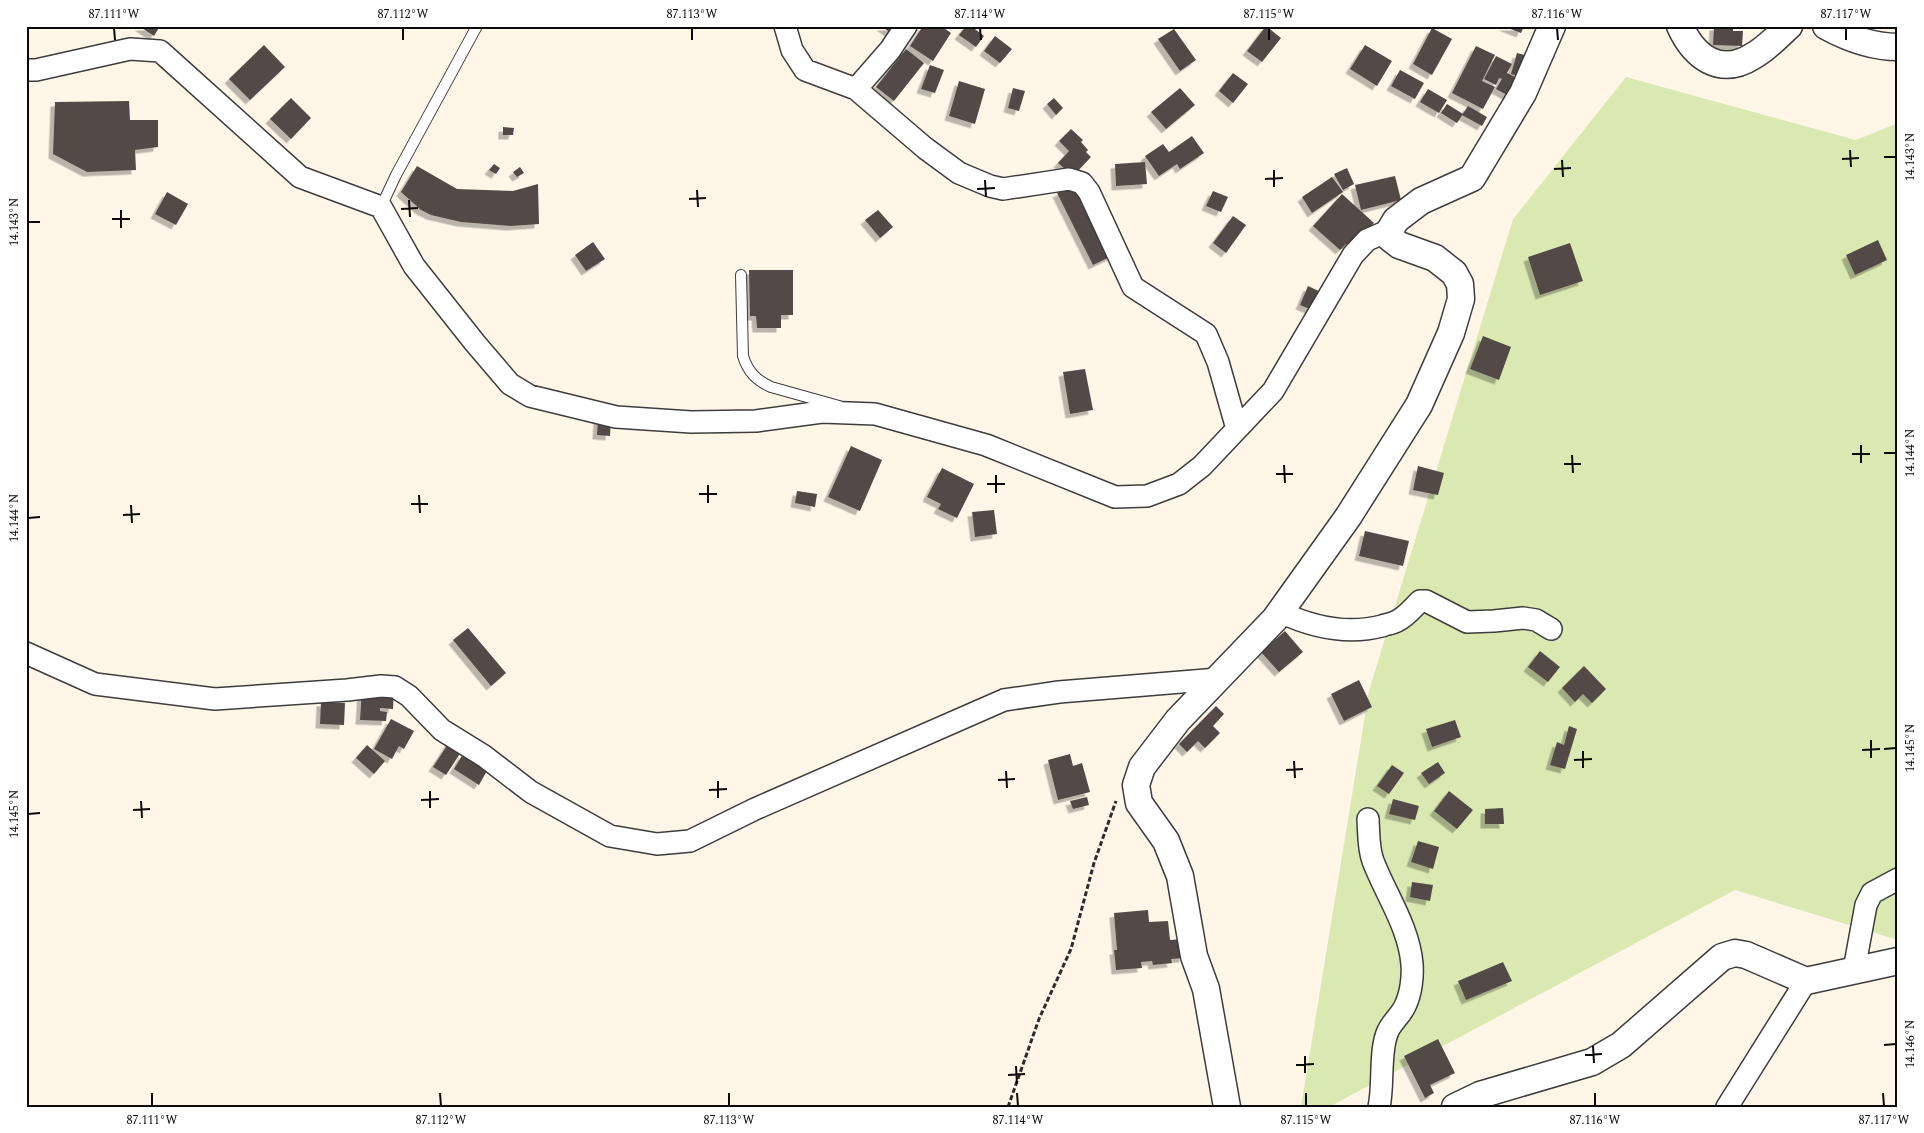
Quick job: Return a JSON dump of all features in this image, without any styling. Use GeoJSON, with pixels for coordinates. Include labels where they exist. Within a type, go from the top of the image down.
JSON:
{"type":"FeatureCollection","features":[{"type":"Feature","properties":{"kind":"street"},"geometry":{"type":"LineString","coordinates":[[785,26],[792,50],[805,70],[856,89],[932,153],[959,173],[1003,189],[1070,179],[1082,183],[1092,198],[1133,287],[1206,334],[1218,362],[1237,429]]}},
{"type":"Feature","properties":{"kind":"street"},"geometry":{"type":"LineString","coordinates":[[856,89],[890,50],[906,26]]}},
{"type":"Feature","properties":{"kind":"street"},"geometry":{"type":"LineString","coordinates":[[1227,1107],[1206,989],[1194,956],[1180,876],[1166,841],[1139,803],[1136,785],[1142,767],[1178,720],[1280,612],[1348,517],[1419,405],[1451,333],[1461,299],[1460,284],[1454,273],[1435,258],[1399,245],[1390,238],[1390,230],[1396,220],[1421,201],[1472,178],[1523,93],[1552,26]]}},
{"type":"Feature","properties":{"kind":"street"},"geometry":{"type":"LineString","coordinates":[[1680,26],[1687,43],[1701,56],[1716,64],[1731,65],[1753,56],[1789,26]]}},
{"type":"Feature","properties":{"kind":"street"},"geometry":{"type":"LineString","coordinates":[[1826,26],[1842,35],[1883,47],[1898,47]]}},
{"type":"Feature","properties":{"kind":"street"},"geometry":{"type":"LineString","coordinates":[[26,70],[36,70],[130,49],[160,51],[300,176],[381,207],[414,266],[468,336],[510,384],[530,396],[616,416],[691,422],[756,421],[822,412],[875,414],[986,445],[1115,497],[1147,496],[1178,484],[1202,466],[1272,391],[1353,255],[1367,240],[1390,230]]}},
{"type":"Feature","properties":{"kind":"street"},"geometry":{"type":"LineString","coordinates":[[1280,612],[1318,626],[1350,631],[1397,622],[1420,600],[1426,601],[1467,622],[1523,618],[1536,620],[1551,629]]}},
{"type":"Feature","properties":{"kind":"street"},"geometry":{"type":"LineString","coordinates":[[26,653],[95,684],[215,699],[381,686],[395,687],[409,696],[442,730],[484,756],[531,792],[610,836],[657,844],[690,841],[755,809],[1004,700],[1059,692],[1218,678]]}},
{"type":"Feature","properties":{"kind":"street"},"geometry":{"type":"LineString","coordinates":[[1368,819],[1369,842],[1373,860],[1398,915],[1406,937],[1412,964],[1411,987],[1406,1005],[1388,1031],[1379,1107]]}},
{"type":"Feature","properties":{"kind":"street"},"geometry":{"type":"LineString","coordinates":[[1854,970],[1866,905],[1872,893],[1898,880]]}},
{"type":"Feature","properties":{"kind":"street"},"geometry":{"type":"LineString","coordinates":[[1455,1107],[1480,1095],[1592,1062],[1621,1045],[1722,957],[1735,953],[1746,955],[1806,981],[1898,961]]}},
{"type":"Feature","properties":{"kind":"street"},"geometry":{"type":"LineString","coordinates":[[1727,1107],[1806,981]]}},
{"type":"Feature","properties":{"kind":"lane"},"geometry":{"type":"LineString","coordinates":[[381,207],[396,175],[477,26]]}},
{"type":"Feature","properties":{"kind":"lane"},"geometry":{"type":"LineString","coordinates":[[741,275],[743,356],[746,367],[760,382],[771,387],[836,404],[851,413]]}},
{"type":"Feature","properties":{"kind":"path"},"geometry":{"type":"LineString","coordinates":[[1008,1107],[1039,1019],[1071,949],[1094,863],[1116,800],[1124,789],[1136,785]]}},
{"type":"Feature","properties":{"kind":"green space"},"geometry":{"type":"Polygon","coordinates":[[[1626,77],[1856,140],[1898,123],[1898,940],[1735,890],[1329,1107],[1301,1107],[1369,691],[1513,219],[1626,77]]]}},
{"type":"Feature","properties":{"kind":"building"},"geometry":{"type":"Polygon","coordinates":[[[139,26],[160,26],[154,36],[139,26]]]}},
{"type":"Feature","properties":{"kind":"building"},"geometry":{"type":"Polygon","coordinates":[[[881,26],[901,26],[895,36],[881,26]]]}},
{"type":"Feature","properties":{"kind":"building"},"geometry":{"type":"Polygon","coordinates":[[[923,26],[941,26],[951,33],[933,61],[910,46],[923,26]]]}},
{"type":"Feature","properties":{"kind":"building"},"geometry":{"type":"Polygon","coordinates":[[[966,26],[971,26],[984,36],[976,47],[959,35],[966,26]]]}},
{"type":"Feature","properties":{"kind":"building"},"geometry":{"type":"Polygon","coordinates":[[[1266,26],[1281,38],[1262,62],[1247,51],[1266,26]]]}},
{"type":"Feature","properties":{"kind":"building"},"geometry":{"type":"Polygon","coordinates":[[[1503,26],[1524,26],[1521,33],[1503,26]]]}},
{"type":"Feature","properties":{"kind":"building"},"geometry":{"type":"Polygon","coordinates":[[[1714,26],[1733,26],[1733,31],[1743,31],[1742,46],[1713,45],[1714,26]]]}},
{"type":"Feature","properties":{"kind":"building"},"geometry":{"type":"Polygon","coordinates":[[[1432,28],[1452,39],[1432,75],[1413,64],[1432,28]]]}},
{"type":"Feature","properties":{"kind":"building"},"geometry":{"type":"Polygon","coordinates":[[[1174,29],[1196,60],[1180,71],[1158,39],[1174,29]]]}},
{"type":"Feature","properties":{"kind":"building"},"geometry":{"type":"Polygon","coordinates":[[[995,36],[1012,49],[1000,63],[984,51],[995,36]]]}},
{"type":"Feature","properties":{"kind":"building"},"geometry":{"type":"Polygon","coordinates":[[[264,45],[285,67],[250,100],[229,79],[264,45]]]}},
{"type":"Feature","properties":{"kind":"building"},"geometry":{"type":"Polygon","coordinates":[[[1365,45],[1392,61],[1377,86],[1350,69],[1365,45]]]}},
{"type":"Feature","properties":{"kind":"building"},"geometry":{"type":"Polygon","coordinates":[[[1476,46],[1495,55],[1482,81],[1495,87],[1483,109],[1452,93],[1476,46]]]}},
{"type":"Feature","properties":{"kind":"building"},"geometry":{"type":"Polygon","coordinates":[[[906,49],[924,63],[894,101],[876,87],[906,49]]]}},
{"type":"Feature","properties":{"kind":"building"},"geometry":{"type":"Polygon","coordinates":[[[1517,53],[1532,57],[1526,78],[1511,74],[1517,53]]]}},
{"type":"Feature","properties":{"kind":"building"},"geometry":{"type":"Polygon","coordinates":[[[1496,56],[1512,64],[1507,73],[1523,81],[1514,99],[1496,89],[1502,79],[1499,78],[1496,85],[1484,79],[1496,56]]]}},
{"type":"Feature","properties":{"kind":"building"},"geometry":{"type":"Polygon","coordinates":[[[930,65],[944,70],[935,93],[921,89],[930,65]]]}},
{"type":"Feature","properties":{"kind":"building"},"geometry":{"type":"Polygon","coordinates":[[[1400,70],[1424,83],[1415,99],[1391,86],[1400,70]]]}},
{"type":"Feature","properties":{"kind":"building"},"geometry":{"type":"Polygon","coordinates":[[[1233,73],[1248,84],[1233,103],[1219,91],[1233,73]]]}},
{"type":"Feature","properties":{"kind":"building"},"geometry":{"type":"Polygon","coordinates":[[[959,81],[985,89],[975,124],[949,116],[959,81]]]}},
{"type":"Feature","properties":{"kind":"building"},"geometry":{"type":"Polygon","coordinates":[[[1013,88],[1025,91],[1019,111],[1008,108],[1013,88]]]}},
{"type":"Feature","properties":{"kind":"building"},"geometry":{"type":"Polygon","coordinates":[[[1180,88],[1195,105],[1166,129],[1151,112],[1180,88]]]}},
{"type":"Feature","properties":{"kind":"building"},"geometry":{"type":"Polygon","coordinates":[[[1428,89],[1447,100],[1439,113],[1420,102],[1428,89]]]}},
{"type":"Feature","properties":{"kind":"building"},"geometry":{"type":"Polygon","coordinates":[[[291,98],[311,118],[291,139],[270,119],[291,98]]]}},
{"type":"Feature","properties":{"kind":"building"},"geometry":{"type":"Polygon","coordinates":[[[1054,98],[1063,108],[1056,115],[1047,104],[1054,98]]]}},
{"type":"Feature","properties":{"kind":"building"},"geometry":{"type":"Polygon","coordinates":[[[129,101],[130,120],[158,120],[158,147],[135,150],[136,170],[87,172],[53,154],[55,102],[129,101]]]}},
{"type":"Feature","properties":{"kind":"building"},"geometry":{"type":"Polygon","coordinates":[[[1447,104],[1463,114],[1457,123],[1441,113],[1447,104]]]}},
{"type":"Feature","properties":{"kind":"building"},"geometry":{"type":"Polygon","coordinates":[[[1468,106],[1487,117],[1482,126],[1462,115],[1468,106]]]}},
{"type":"Feature","properties":{"kind":"building"},"geometry":{"type":"Polygon","coordinates":[[[503,127],[514,128],[513,135],[503,135],[503,127]]]}},
{"type":"Feature","properties":{"kind":"building"},"geometry":{"type":"Polygon","coordinates":[[[1071,129],[1083,140],[1081,142],[1091,157],[1073,176],[1058,163],[1069,151],[1059,141],[1071,129]]]}},
{"type":"Feature","properties":{"kind":"building"},"geometry":{"type":"Polygon","coordinates":[[[1192,136],[1204,153],[1180,169],[1177,164],[1159,176],[1145,156],[1163,144],[1169,152],[1192,136]]]}},
{"type":"Feature","properties":{"kind":"building"},"geometry":{"type":"Polygon","coordinates":[[[1145,162],[1147,184],[1116,186],[1115,164],[1145,162]]]}},
{"type":"Feature","properties":{"kind":"building"},"geometry":{"type":"Polygon","coordinates":[[[494,164],[500,168],[496,174],[489,170],[494,164]]]}},
{"type":"Feature","properties":{"kind":"building"},"geometry":{"type":"Polygon","coordinates":[[[417,166],[457,189],[513,191],[538,184],[539,224],[511,226],[461,222],[431,215],[421,210],[401,192],[417,166]]]}},
{"type":"Feature","properties":{"kind":"building"},"geometry":{"type":"Polygon","coordinates":[[[520,167],[524,173],[517,177],[513,172],[520,167]]]}},
{"type":"Feature","properties":{"kind":"building"},"geometry":{"type":"Polygon","coordinates":[[[1347,168],[1354,184],[1343,190],[1334,174],[1347,168]]]}},
{"type":"Feature","properties":{"kind":"building"},"geometry":{"type":"Polygon","coordinates":[[[1395,176],[1401,200],[1361,210],[1355,185],[1395,176]]]}},
{"type":"Feature","properties":{"kind":"building"},"geometry":{"type":"Polygon","coordinates":[[[1332,177],[1343,192],[1312,213],[1302,197],[1332,177]]]}},
{"type":"Feature","properties":{"kind":"building"},"geometry":{"type":"Polygon","coordinates":[[[1076,184],[1112,256],[1093,265],[1057,193],[1076,184]]]}},
{"type":"Feature","properties":{"kind":"building"},"geometry":{"type":"Polygon","coordinates":[[[1213,191],[1228,197],[1221,212],[1206,206],[1213,191]]]}},
{"type":"Feature","properties":{"kind":"building"},"geometry":{"type":"Polygon","coordinates":[[[167,192],[188,204],[176,225],[155,214],[167,192]]]}},
{"type":"Feature","properties":{"kind":"building"},"geometry":{"type":"Polygon","coordinates":[[[1342,194],[1374,223],[1365,232],[1362,230],[1348,245],[1346,244],[1340,250],[1313,226],[1342,194]]]}},
{"type":"Feature","properties":{"kind":"building"},"geometry":{"type":"Polygon","coordinates":[[[878,210],[893,227],[880,238],[865,220],[878,210]]]}},
{"type":"Feature","properties":{"kind":"building"},"geometry":{"type":"Polygon","coordinates":[[[1233,216],[1246,225],[1226,253],[1213,243],[1233,216]]]}},
{"type":"Feature","properties":{"kind":"building"},"geometry":{"type":"Polygon","coordinates":[[[1878,240],[1887,260],[1855,275],[1846,255],[1878,240]]]}},
{"type":"Feature","properties":{"kind":"building"},"geometry":{"type":"Polygon","coordinates":[[[593,242],[605,259],[586,271],[575,255],[593,242]]]}},
{"type":"Feature","properties":{"kind":"building"},"geometry":{"type":"Polygon","coordinates":[[[1570,243],[1583,281],[1540,295],[1528,257],[1570,243]]]}},
{"type":"Feature","properties":{"kind":"building"},"geometry":{"type":"Polygon","coordinates":[[[749,270],[793,270],[793,315],[781,315],[781,328],[757,328],[756,316],[750,316],[749,270]]]}},
{"type":"Feature","properties":{"kind":"building"},"geometry":{"type":"Polygon","coordinates":[[[1308,286],[1325,294],[1317,312],[1300,305],[1308,286]]]}},
{"type":"Feature","properties":{"kind":"building"},"geometry":{"type":"Polygon","coordinates":[[[1483,336],[1511,347],[1499,380],[1470,369],[1483,336]]]}},
{"type":"Feature","properties":{"kind":"building"},"geometry":{"type":"Polygon","coordinates":[[[1085,369],[1093,410],[1070,414],[1063,372],[1085,369]]]}},
{"type":"Feature","properties":{"kind":"building"},"geometry":{"type":"Polygon","coordinates":[[[598,418],[611,418],[610,436],[597,435],[598,418]]]}},
{"type":"Feature","properties":{"kind":"building"},"geometry":{"type":"Polygon","coordinates":[[[851,446],[882,460],[860,511],[828,497],[851,446]]]}},
{"type":"Feature","properties":{"kind":"building"},"geometry":{"type":"Polygon","coordinates":[[[1418,466],[1444,473],[1438,495],[1413,490],[1418,466]]]}},
{"type":"Feature","properties":{"kind":"building"},"geometry":{"type":"Polygon","coordinates":[[[942,468],[974,484],[957,518],[938,509],[941,504],[927,497],[942,468]]]}},
{"type":"Feature","properties":{"kind":"building"},"geometry":{"type":"Polygon","coordinates":[[[797,491],[817,494],[815,507],[795,503],[797,491]]]}},
{"type":"Feature","properties":{"kind":"building"},"geometry":{"type":"Polygon","coordinates":[[[994,510],[997,534],[975,537],[972,512],[994,510]]]}},
{"type":"Feature","properties":{"kind":"building"},"geometry":{"type":"Polygon","coordinates":[[[1365,531],[1409,541],[1403,566],[1359,556],[1365,531]]]}},
{"type":"Feature","properties":{"kind":"building"},"geometry":{"type":"Polygon","coordinates":[[[468,628],[506,673],[491,686],[453,640],[468,628]]]}},
{"type":"Feature","properties":{"kind":"building"},"geometry":{"type":"Polygon","coordinates":[[[1285,631],[1303,652],[1279,672],[1261,652],[1285,631]]]}},
{"type":"Feature","properties":{"kind":"building"},"geometry":{"type":"Polygon","coordinates":[[[1540,651],[1560,667],[1548,682],[1528,667],[1540,651]]]}},
{"type":"Feature","properties":{"kind":"building"},"geometry":{"type":"Polygon","coordinates":[[[1584,666],[1606,689],[1592,703],[1583,694],[1575,702],[1562,688],[1584,666]]]}},
{"type":"Feature","properties":{"kind":"building"},"geometry":{"type":"Polygon","coordinates":[[[1359,680],[1372,707],[1344,721],[1331,694],[1359,680]]]}},
{"type":"Feature","properties":{"kind":"building"},"geometry":{"type":"Polygon","coordinates":[[[362,689],[394,690],[393,709],[380,708],[380,711],[387,712],[386,721],[360,720],[362,689]]]}},
{"type":"Feature","properties":{"kind":"building"},"geometry":{"type":"Polygon","coordinates":[[[321,702],[345,703],[344,725],[320,724],[321,702]]]}},
{"type":"Feature","properties":{"kind":"building"},"geometry":{"type":"Polygon","coordinates":[[[1216,706],[1224,714],[1213,726],[1220,733],[1205,748],[1198,741],[1187,752],[1179,744],[1216,706]]]}},
{"type":"Feature","properties":{"kind":"building"},"geometry":{"type":"Polygon","coordinates":[[[391,719],[414,731],[404,749],[399,746],[392,759],[374,749],[391,719]]]}},
{"type":"Feature","properties":{"kind":"building"},"geometry":{"type":"Polygon","coordinates":[[[1455,720],[1461,737],[1432,747],[1426,729],[1455,720]]]}},
{"type":"Feature","properties":{"kind":"building"},"geometry":{"type":"Polygon","coordinates":[[[1569,726],[1577,729],[1565,769],[1550,765],[1557,742],[1564,745],[1569,726]]]}},
{"type":"Feature","properties":{"kind":"building"},"geometry":{"type":"Polygon","coordinates":[[[450,741],[463,749],[446,775],[433,767],[450,741]]]}},
{"type":"Feature","properties":{"kind":"building"},"geometry":{"type":"Polygon","coordinates":[[[367,745],[385,761],[374,774],[356,758],[367,745]]]}},
{"type":"Feature","properties":{"kind":"building"},"geometry":{"type":"Polygon","coordinates":[[[463,754],[488,769],[479,785],[454,769],[463,754]]]}},
{"type":"Feature","properties":{"kind":"building"},"geometry":{"type":"Polygon","coordinates":[[[1070,754],[1073,766],[1082,763],[1090,792],[1058,800],[1048,760],[1070,754]]]}},
{"type":"Feature","properties":{"kind":"building"},"geometry":{"type":"Polygon","coordinates":[[[1438,762],[1445,773],[1429,784],[1421,773],[1438,762]]]}},
{"type":"Feature","properties":{"kind":"building"},"geometry":{"type":"Polygon","coordinates":[[[1392,765],[1404,773],[1389,794],[1377,786],[1392,765]]]}},
{"type":"Feature","properties":{"kind":"building"},"geometry":{"type":"Polygon","coordinates":[[[1449,791],[1473,810],[1457,829],[1434,811],[1449,791]]]}},
{"type":"Feature","properties":{"kind":"building"},"geometry":{"type":"Polygon","coordinates":[[[1087,797],[1089,805],[1073,809],[1070,801],[1087,797]]]}},
{"type":"Feature","properties":{"kind":"building"},"geometry":{"type":"Polygon","coordinates":[[[1393,799],[1419,806],[1415,820],[1389,814],[1393,799]]]}},
{"type":"Feature","properties":{"kind":"building"},"geometry":{"type":"Polygon","coordinates":[[[1503,808],[1504,824],[1485,824],[1485,809],[1503,808]]]}},
{"type":"Feature","properties":{"kind":"building"},"geometry":{"type":"Polygon","coordinates":[[[1418,841],[1439,847],[1433,869],[1411,862],[1418,841]]]}},
{"type":"Feature","properties":{"kind":"building"},"geometry":{"type":"Polygon","coordinates":[[[1412,882],[1433,885],[1430,901],[1410,897],[1412,882]]]}},
{"type":"Feature","properties":{"kind":"building"},"geometry":{"type":"Polygon","coordinates":[[[1148,910],[1149,922],[1168,921],[1170,940],[1183,939],[1184,958],[1171,959],[1172,963],[1153,965],[1152,961],[1141,962],[1142,968],[1116,970],[1114,950],[1117,950],[1114,913],[1148,910]]]}},
{"type":"Feature","properties":{"kind":"building"},"geometry":{"type":"Polygon","coordinates":[[[1503,962],[1512,981],[1466,1000],[1458,981],[1503,962]]]}},
{"type":"Feature","properties":{"kind":"building"},"geometry":{"type":"Polygon","coordinates":[[[1438,1039],[1455,1073],[1430,1085],[1434,1093],[1425,1098],[1404,1056],[1438,1039]]]}}]}
